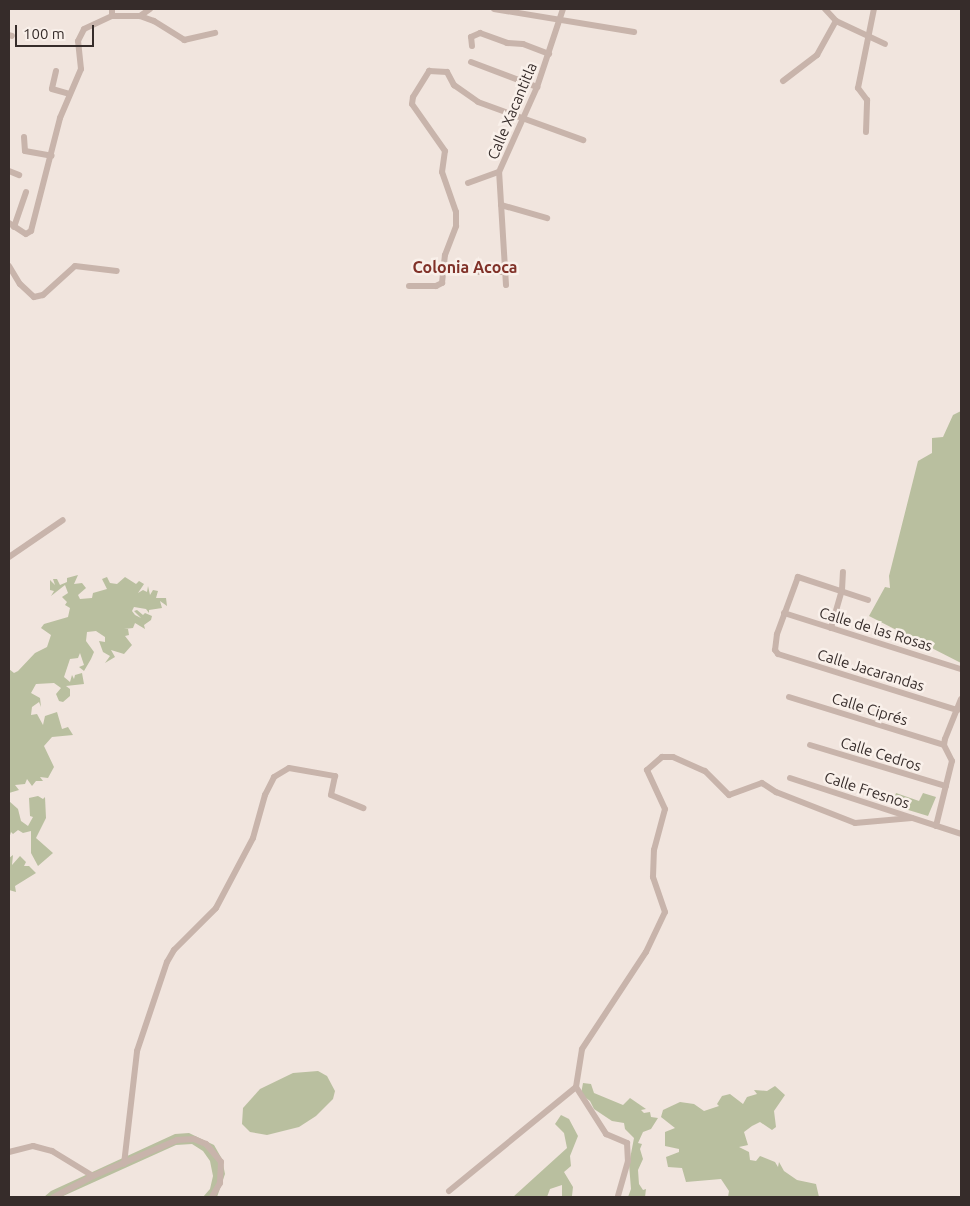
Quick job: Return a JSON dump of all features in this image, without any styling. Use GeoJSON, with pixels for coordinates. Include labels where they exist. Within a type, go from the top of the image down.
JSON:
{"type":"FeatureCollection","features":[{"type":"Feature","properties":{"kind":"street"},"geometry":{"type":"LineString","coordinates":[[112,9],[112,16]]}},
{"type":"Feature","properties":{"kind":"street"},"geometry":{"type":"LineString","coordinates":[[140,16],[150,9]]}},
{"type":"Feature","properties":{"kind":"street"},"geometry":{"type":"LineString","coordinates":[[494,9],[560,18],[634,32]]}},
{"type":"Feature","properties":{"kind":"street","name":"Calle Xacantitla"},"geometry":{"type":"LineString","coordinates":[[506,285],[499,172],[537,87],[563,9]]}},
{"type":"Feature","properties":{"kind":"street"},"geometry":{"type":"LineString","coordinates":[[826,9],[836,21],[885,44]]}},
{"type":"Feature","properties":{"kind":"street"},"geometry":{"type":"LineString","coordinates":[[866,132],[867,100],[858,88],[874,9]]}},
{"type":"Feature","properties":{"kind":"street"},"geometry":{"type":"LineString","coordinates":[[26,192],[12,225],[26,234],[32,231],[69,94],[81,69],[80,35],[90,24],[112,16],[140,16],[154,21],[184,40],[215,33]]}},
{"type":"Feature","properties":{"kind":"street"},"geometry":{"type":"LineString","coordinates":[[783,81],[817,56],[836,21]]}},
{"type":"Feature","properties":{"kind":"street"},"geometry":{"type":"LineString","coordinates":[[472,46],[471,37],[480,33],[549,54]]}},
{"type":"Feature","properties":{"kind":"street"},"geometry":{"type":"LineString","coordinates":[[471,62],[537,87]]}},
{"type":"Feature","properties":{"kind":"street"},"geometry":{"type":"LineString","coordinates":[[56,71],[52,89],[69,94]]}},
{"type":"Feature","properties":{"kind":"street"},"geometry":{"type":"LineString","coordinates":[[409,286],[436,286],[442,283],[445,255],[456,226],[456,212],[442,169],[445,151],[412,104],[413,97],[430,71],[447,72],[454,85],[470,98],[583,140]]}},
{"type":"Feature","properties":{"kind":"street"},"geometry":{"type":"LineString","coordinates":[[24,136],[25,151],[52,156]]}},
{"type":"Feature","properties":{"kind":"street"},"geometry":{"type":"LineString","coordinates":[[9,171],[19,174]]}},
{"type":"Feature","properties":{"kind":"street"},"geometry":{"type":"LineString","coordinates":[[468,183],[499,172]]}},
{"type":"Feature","properties":{"kind":"street"},"geometry":{"type":"LineString","coordinates":[[501,205],[547,218]]}},
{"type":"Feature","properties":{"kind":"street"},"geometry":{"type":"LineString","coordinates":[[9,266],[20,284],[34,296],[44,295],[60,276],[75,266],[117,271]]}},
{"type":"Feature","properties":{"kind":"street"},"geometry":{"type":"LineString","coordinates":[[475,272],[506,272]]}},
{"type":"Feature","properties":{"kind":"street"},"geometry":{"type":"LineString","coordinates":[[9,557],[63,520]]}},
{"type":"Feature","properties":{"kind":"street"},"geometry":{"type":"LineString","coordinates":[[831,628],[842,590],[843,572]]}},
{"type":"Feature","properties":{"kind":"street"},"geometry":{"type":"LineString","coordinates":[[784,613],[796,579],[802,577],[868,600]]}},
{"type":"Feature","properties":{"kind":"street","name":"Calle de las Rosas"},"geometry":{"type":"LineString","coordinates":[[784,613],[961,669]]}},
{"type":"Feature","properties":{"kind":"street","name":"Calle Jacarandas"},"geometry":{"type":"LineString","coordinates":[[784,613],[774,644],[778,654],[957,710]]}},
{"type":"Feature","properties":{"kind":"street","name":"Calle Ciprés"},"geometry":{"type":"LineString","coordinates":[[789,697],[944,745]]}},
{"type":"Feature","properties":{"kind":"street"},"geometry":{"type":"LineString","coordinates":[[936,826],[952,761],[944,745],[961,698]]}},
{"type":"Feature","properties":{"kind":"street","name":"Calle Cedros"},"geometry":{"type":"LineString","coordinates":[[810,745],[946,786]]}},
{"type":"Feature","properties":{"kind":"street"},"geometry":{"type":"LineString","coordinates":[[450,1191],[576,1087],[582,1049],[646,952],[665,912],[653,878],[654,850],[665,809],[647,770],[662,758],[673,756],[705,771],[729,795],[762,783],[776,792],[855,823],[912,818]]}},
{"type":"Feature","properties":{"kind":"street"},"geometry":{"type":"LineString","coordinates":[[124,1164],[137,1051],[167,962],[174,950],[216,908],[253,838],[265,795],[274,777],[289,768],[335,776],[331,795],[363,808]]}},
{"type":"Feature","properties":{"kind":"street","name":"Calle Fresnos"},"geometry":{"type":"LineString","coordinates":[[790,778],[961,834]]}},
{"type":"Feature","properties":{"kind":"street"},"geometry":{"type":"LineString","coordinates":[[576,1087],[606,1134],[627,1143],[628,1161],[618,1196]]}},
{"type":"Feature","properties":{"kind":"street"},"geometry":{"type":"LineString","coordinates":[[54,1197],[93,1176],[177,1140],[194,1139],[206,1144],[221,1162],[220,1183],[212,1197]]}},
{"type":"Feature","properties":{"kind":"street"},"geometry":{"type":"LineString","coordinates":[[9,1152],[33,1146],[52,1151],[93,1176]]}},
{"type":"Feature","properties":{"kind":"green space"},"geometry":{"type":"Polygon","coordinates":[[[961,411],[961,663],[869,616],[885,587],[890,588],[889,576],[918,461],[932,453],[932,438],[943,437],[953,415],[961,411]]]}},
{"type":"Feature","properties":{"kind":"green space"},"geometry":{"type":"Polygon","coordinates":[[[78,575],[74,584],[82,583],[86,588],[78,595],[80,599],[92,598],[93,593],[107,589],[102,579],[107,577],[110,583],[117,584],[125,577],[136,584],[139,581],[144,584],[138,593],[143,590],[147,592],[148,586],[150,595],[153,590],[158,591],[156,598],[166,598],[167,606],[160,601],[162,608],[149,610],[149,613],[146,609],[134,607],[132,611],[135,615],[141,618],[134,611],[137,610],[143,615],[145,613],[152,616],[151,620],[144,625],[145,629],[135,623],[133,628],[124,629],[128,629],[129,635],[125,636],[132,645],[124,654],[111,650],[115,657],[105,663],[110,656],[103,652],[99,641],[105,642],[105,637],[96,631],[87,632],[86,641],[94,652],[91,659],[84,671],[79,667],[84,665],[80,653],[78,658],[70,659],[64,677],[70,682],[72,675],[74,679],[75,675],[82,673],[84,684],[66,686],[70,689],[70,696],[63,702],[59,701],[56,694],[61,688],[54,683],[36,684],[31,693],[40,698],[41,707],[39,702],[32,707],[31,715],[37,714],[43,725],[45,716],[57,712],[62,729],[68,727],[73,735],[52,737],[44,746],[54,767],[48,778],[40,777],[43,781],[36,781],[32,786],[27,779],[25,784],[15,785],[19,790],[9,793],[9,669],[14,673],[18,671],[35,653],[47,647],[51,635],[41,628],[44,624],[68,617],[70,608],[65,605],[67,602],[62,597],[68,593],[65,585],[51,596],[54,591],[50,590],[50,580],[55,585],[53,579],[57,579],[60,585],[67,582],[67,578],[78,575]]]}},
{"type":"Feature","properties":{"kind":"green space"},"geometry":{"type":"Polygon","coordinates":[[[896,793],[919,801],[923,793],[936,797],[928,816],[892,805],[896,793]]]}},
{"type":"Feature","properties":{"kind":"green space"},"geometry":{"type":"Polygon","coordinates":[[[38,796],[43,799],[45,797],[46,818],[36,838],[53,853],[38,866],[31,853],[31,831],[23,833],[18,830],[13,834],[11,832],[9,839],[9,801],[18,809],[21,821],[28,826],[33,817],[30,816],[29,798],[38,796]]]}},
{"type":"Feature","properties":{"kind":"green space"},"geometry":{"type":"Polygon","coordinates":[[[13,855],[12,865],[20,856],[26,862],[24,866],[29,866],[36,873],[15,886],[16,892],[9,890],[9,858],[13,855]]]}},
{"type":"Feature","properties":{"kind":"green space"},"geometry":{"type":"Polygon","coordinates":[[[318,1071],[327,1076],[335,1091],[333,1099],[316,1116],[299,1127],[267,1135],[250,1132],[242,1124],[243,1108],[260,1089],[293,1073],[318,1071]]]}},
{"type":"Feature","properties":{"kind":"green space"},"geometry":{"type":"Polygon","coordinates":[[[583,1083],[591,1084],[594,1093],[623,1105],[630,1098],[646,1109],[641,1110],[644,1113],[650,1112],[651,1117],[658,1118],[651,1129],[643,1132],[638,1143],[642,1144],[640,1149],[643,1159],[638,1170],[639,1184],[643,1190],[646,1189],[645,1197],[628,1197],[631,1189],[629,1164],[634,1138],[625,1129],[624,1123],[612,1121],[594,1109],[590,1101],[581,1094],[583,1083]]]}},
{"type":"Feature","properties":{"kind":"green space"},"geometry":{"type":"Polygon","coordinates":[[[775,1086],[785,1095],[774,1111],[776,1127],[772,1130],[760,1122],[752,1126],[744,1132],[748,1145],[739,1147],[749,1152],[750,1160],[756,1161],[760,1156],[775,1162],[778,1167],[779,1162],[784,1171],[797,1180],[816,1184],[819,1197],[728,1197],[729,1191],[721,1179],[686,1182],[682,1168],[668,1167],[666,1157],[679,1152],[679,1149],[665,1146],[665,1132],[675,1128],[661,1117],[663,1110],[680,1102],[694,1104],[704,1111],[719,1106],[717,1104],[722,1096],[730,1094],[743,1104],[747,1097],[757,1094],[754,1090],[767,1091],[775,1086]]]}},
{"type":"Feature","properties":{"kind":"green space"},"geometry":{"type":"Polygon","coordinates":[[[561,1115],[569,1119],[578,1136],[570,1156],[571,1166],[564,1172],[573,1187],[572,1196],[562,1197],[562,1185],[550,1189],[547,1197],[513,1197],[567,1148],[564,1133],[555,1124],[561,1115]]]}},
{"type":"Feature","properties":{"kind":"green space"},"geometry":{"type":"Polygon","coordinates":[[[189,1133],[214,1145],[222,1159],[225,1174],[217,1197],[203,1197],[210,1189],[213,1176],[210,1161],[203,1151],[192,1144],[176,1145],[61,1197],[44,1197],[51,1191],[175,1134],[189,1133]]]}},
{"type":"Feature","properties":{"kind":"district","name":"Colonia Acoca"},"geometry":{"type":"Point","coordinates":[465,267]}}]}
